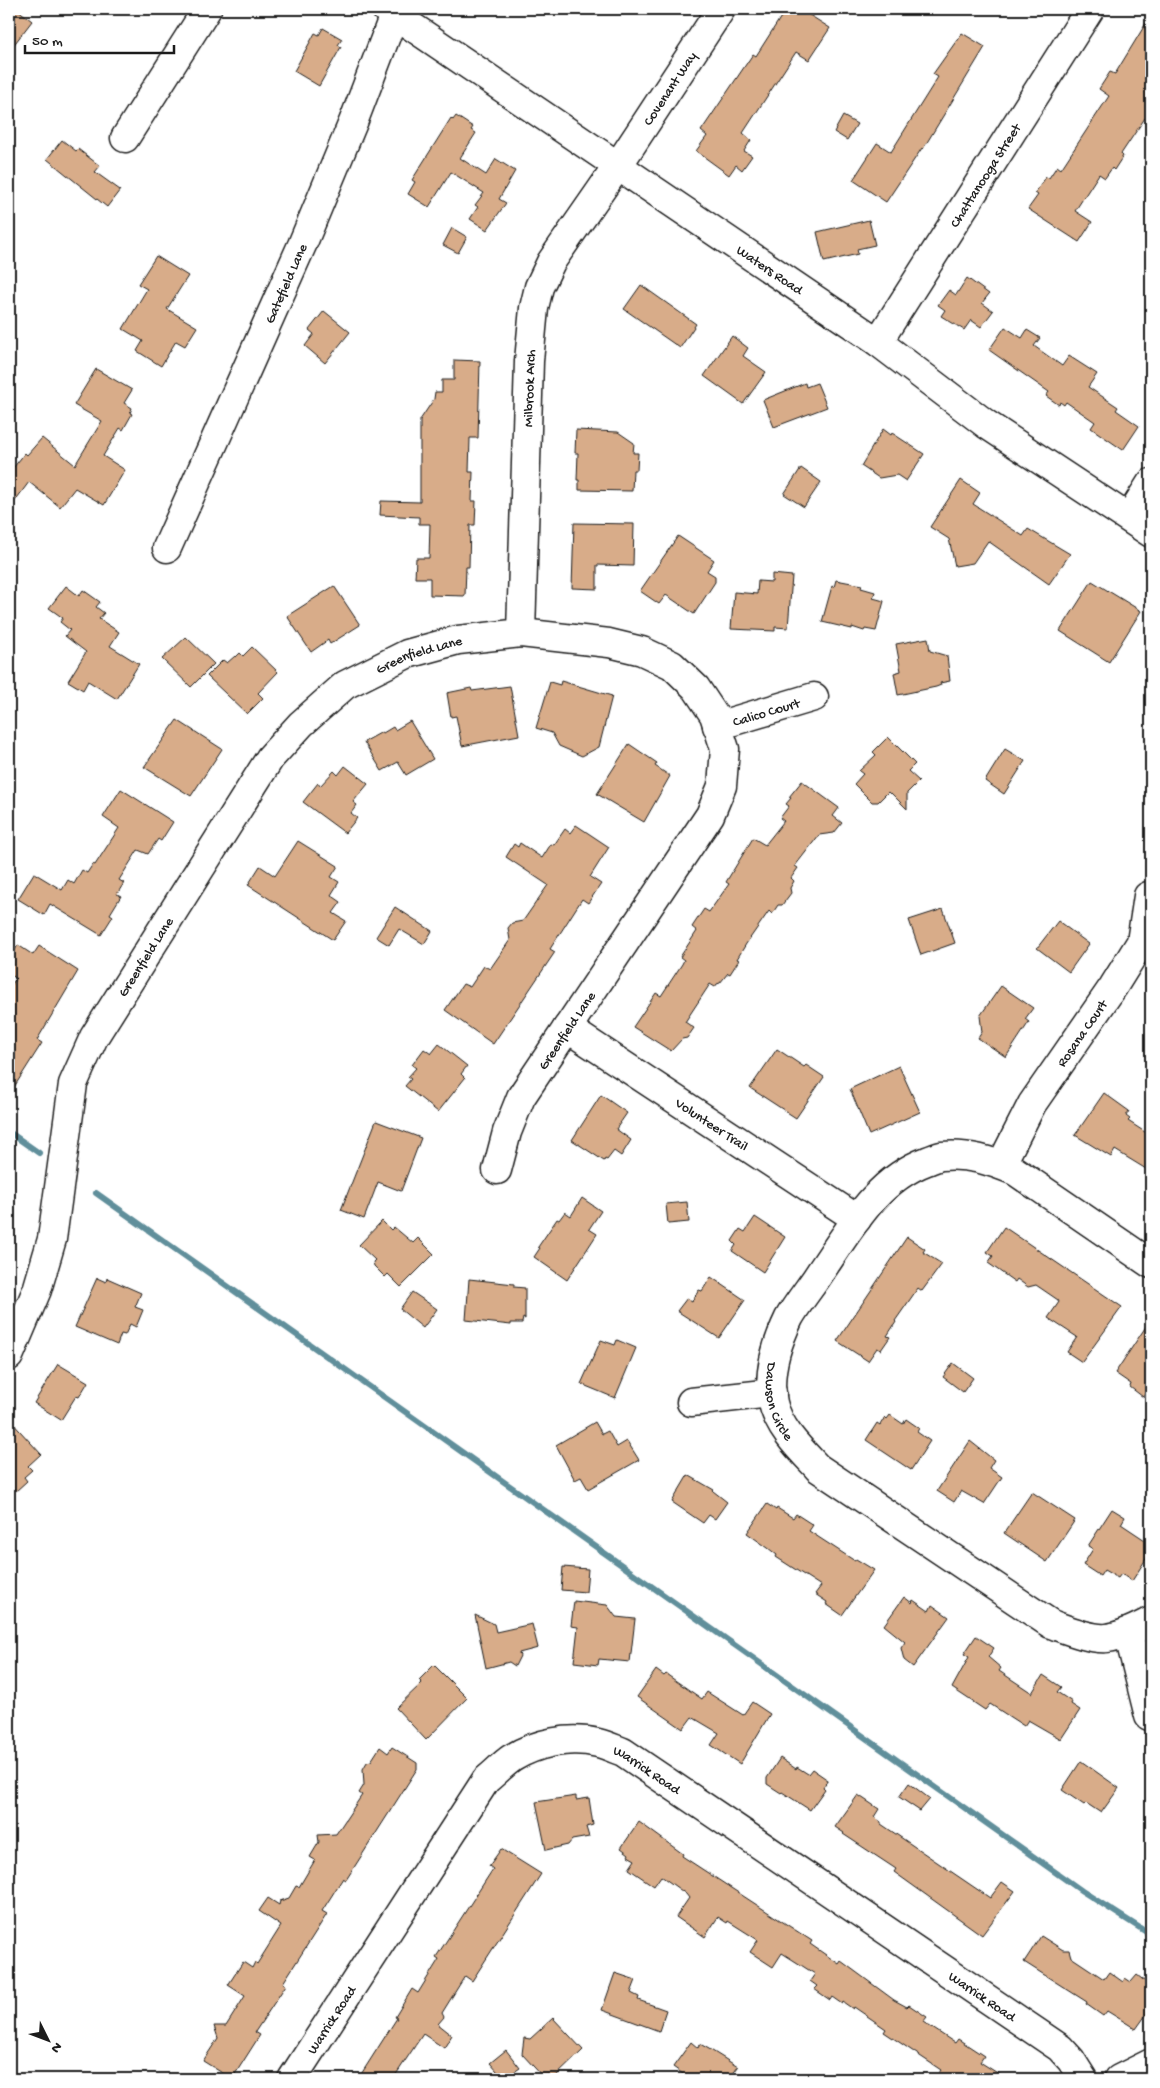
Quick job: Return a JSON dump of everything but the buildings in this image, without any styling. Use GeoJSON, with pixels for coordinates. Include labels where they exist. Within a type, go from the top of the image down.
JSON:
{"type":"FeatureCollection","features":[{"type":"Feature","properties":{"kind":"street"},"geometry":{"type":"LineString","coordinates":[[125,138],[207,9]]}},
{"type":"Feature","properties":{"kind":"street","name":"Covenant Way"},"geometry":{"type":"LineString","coordinates":[[617,167],[721,9]]}},
{"type":"Feature","properties":{"kind":"street","name":"Chattanooga Street"},"geometry":{"type":"LineString","coordinates":[[878,342],[1090,9]]}},
{"type":"Feature","properties":{"kind":"street","name":"Waters Road"},"geometry":{"type":"LineString","coordinates":[[390,12],[878,342],[986,424],[1151,532]]}},
{"type":"Feature","properties":{"kind":"street","name":"Gatefield Lane"},"geometry":{"type":"LineString","coordinates":[[167,548],[302,245],[354,120],[390,12]]}},
{"type":"Feature","properties":{"kind":"street","name":"Milbrook Arch"},"geometry":{"type":"LineString","coordinates":[[521,633],[529,361],[534,308],[539,287],[551,262],[617,167]]}},
{"type":"Feature","properties":{"kind":"street"},"geometry":{"type":"LineString","coordinates":[[1129,518],[1151,483]]}},
{"type":"Feature","properties":{"kind":"street","name":"Greenfield Lane"},"geometry":{"type":"LineString","coordinates":[[9,1356],[38,1290],[52,1239],[74,1084],[94,1037],[270,758],[301,724],[345,686],[407,654],[458,640],[521,633],[609,643],[642,651],[672,665],[696,688],[714,715],[725,749],[722,786],[710,815],[521,1097],[507,1132],[497,1170]]}},
{"type":"Feature","properties":{"kind":"street","name":"Calico Court"},"geometry":{"type":"LineString","coordinates":[[718,726],[814,697]]}},
{"type":"Feature","properties":{"kind":"street","name":"Rosana Court"},"geometry":{"type":"LineString","coordinates":[[1001,1165],[1032,1104],[1141,942],[1148,896]]}},
{"type":"Feature","properties":{"kind":"street","name":"Volunteer Trail"},"geometry":{"type":"LineString","coordinates":[[567,1028],[857,1220]]}},
{"type":"Feature","properties":{"kind":"street","name":"Dawson Circle"},"geometry":{"type":"LineString","coordinates":[[1140,1626],[1106,1638],[1080,1634],[1051,1624],[818,1468],[788,1436],[773,1404],[771,1377],[778,1347],[790,1318],[869,1202],[889,1183],[913,1166],[940,1156],[968,1156],[990,1160],[1015,1171],[1151,1264]]}},
{"type":"Feature","properties":{"kind":"street"},"geometry":{"type":"LineString","coordinates":[[690,1402],[772,1393]]}},
{"type":"Feature","properties":{"kind":"street"},"geometry":{"type":"LineString","coordinates":[[1140,1626],[1149,1716]]}},
{"type":"Feature","properties":{"kind":"street","name":"Warrick Road"},"geometry":{"type":"LineString","coordinates":[[292,2079],[486,1780],[512,1758],[532,1748],[558,1741],[598,1743],[623,1752],[1060,2048],[1071,2060],[1083,2079]]}},
{"type":"Feature","properties":{"kind":"street"},"geometry":{"type":"LineString","coordinates":[[1119,2079],[1151,2063]]}},
{"type":"Feature","properties":{"kind":"waterway"},"geometry":{"type":"LineString","coordinates":[[9,1132],[39,1153]]}},
{"type":"Feature","properties":{"kind":"waterway"},"geometry":{"type":"LineString","coordinates":[[96,1193],[1082,1891],[1151,1935]]}}]}
